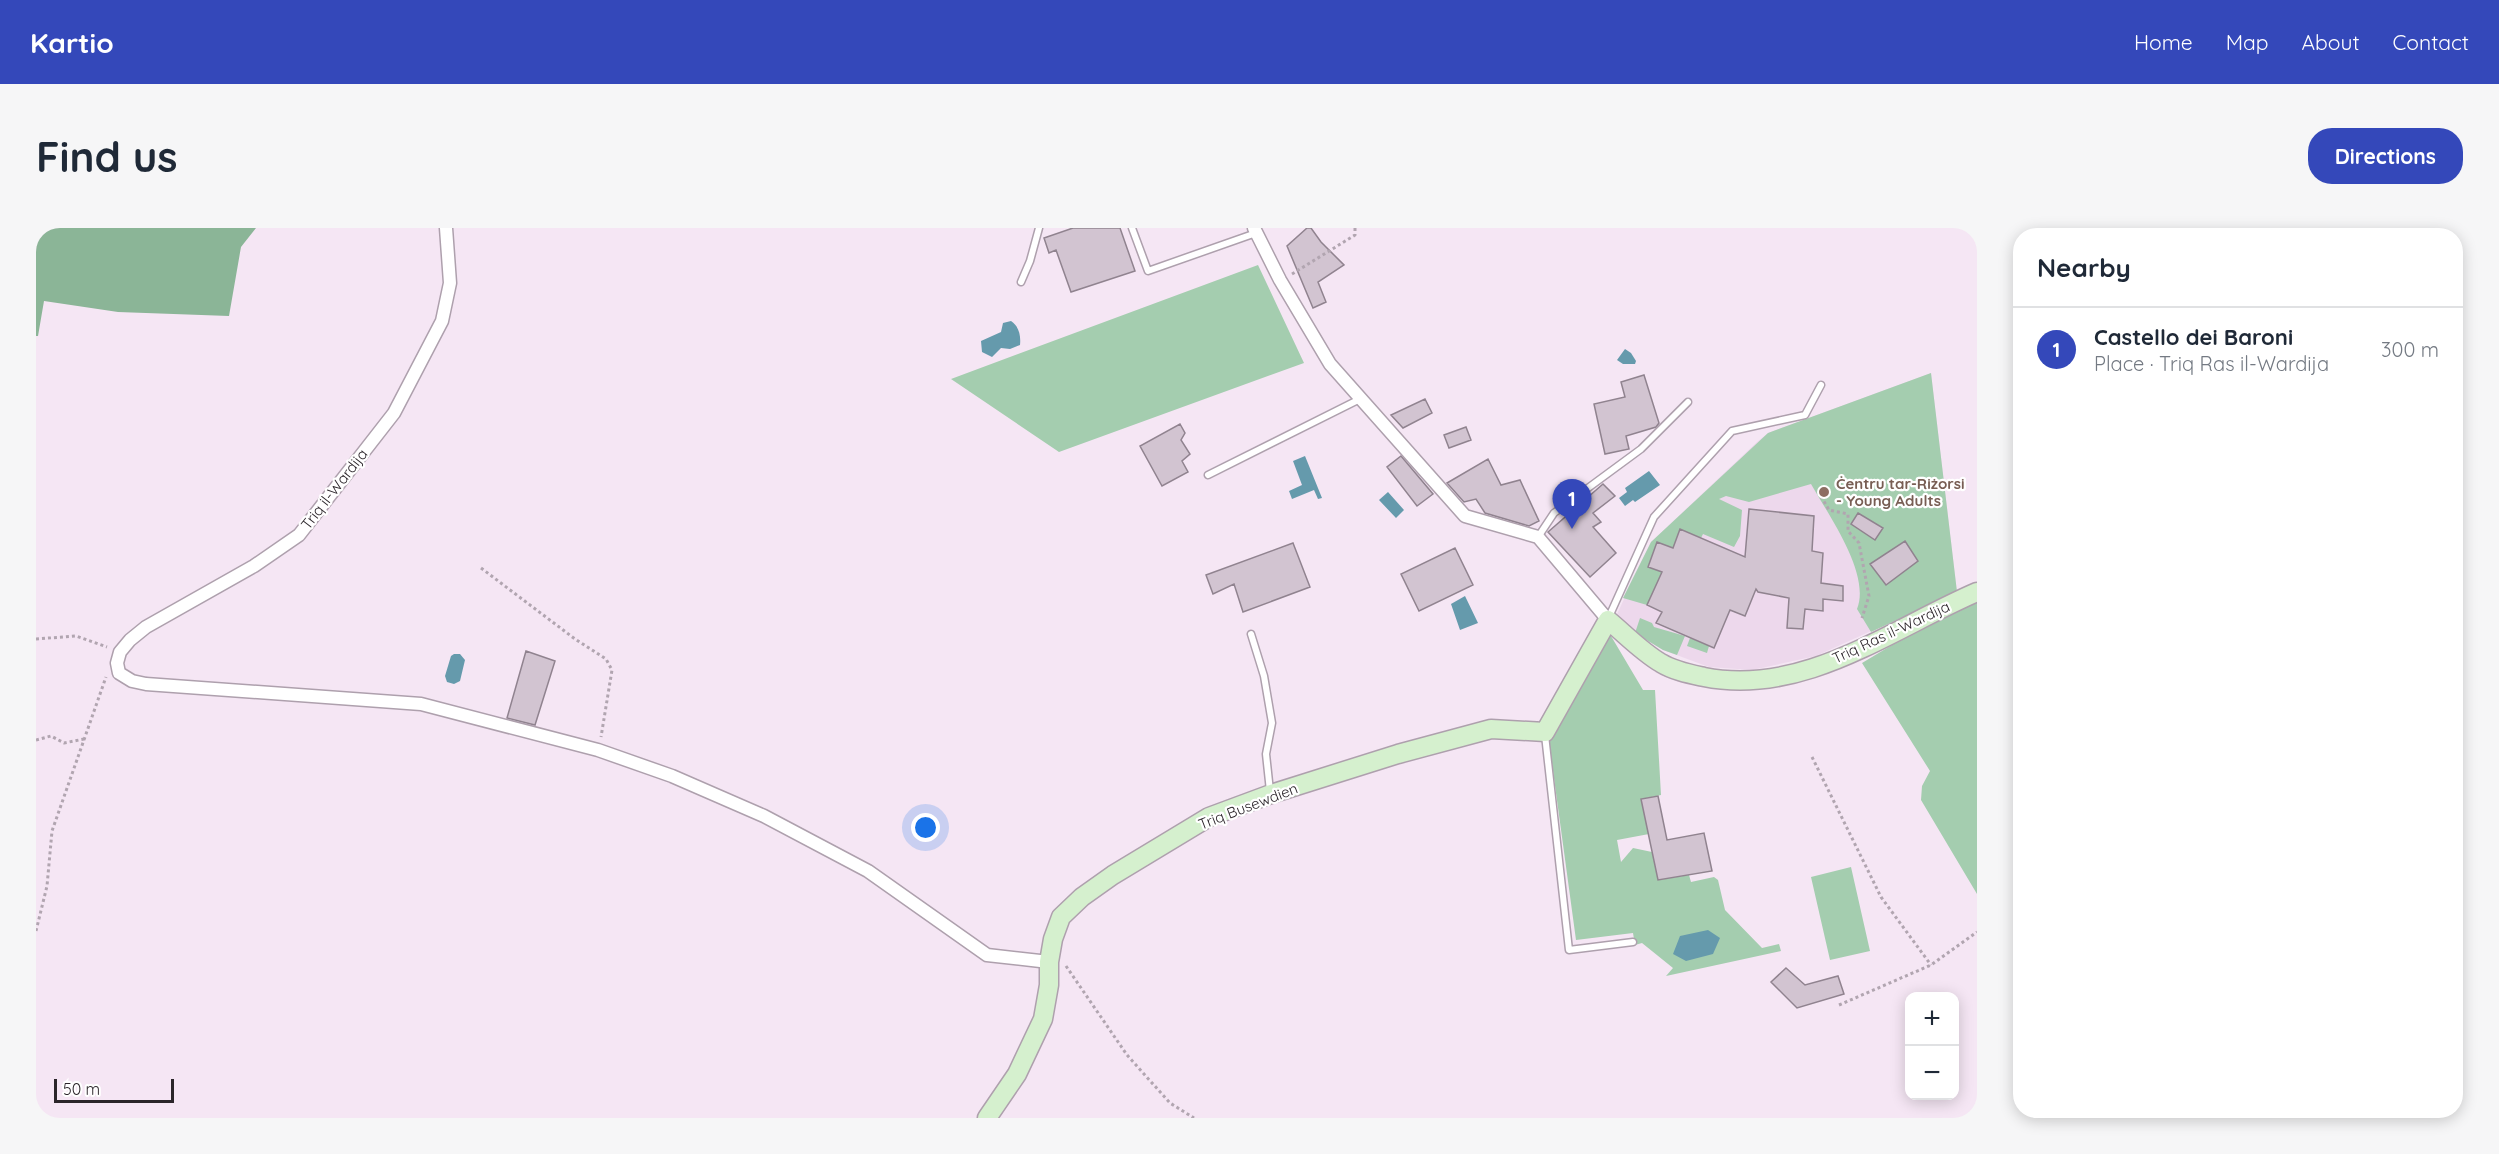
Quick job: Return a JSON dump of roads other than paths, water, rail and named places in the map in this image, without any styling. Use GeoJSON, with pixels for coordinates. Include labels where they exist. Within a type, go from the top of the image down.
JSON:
{"type":"FeatureCollection","features":[{"type":"Feature","properties":{"kind":"street","name":"Triq il-Wardija"},"geometry":{"type":"LineString","coordinates":[[446,228],[450,283],[442,321],[394,413],[299,535],[254,566],[146,627],[120,651],[117,663],[119,673],[132,681],[146,684],[421,704],[598,750],[672,776],[764,816],[868,871],[987,956],[1048,962]]}},
{"type":"Feature","properties":{"kind":"street"},"geometry":{"type":"LineString","coordinates":[[1255,231],[1280,280],[1330,364],[1464,516],[1538,537]]}},
{"type":"Feature","properties":{"kind":"street","name":"Triq Ras il-Wardija"},"geometry":{"type":"LineString","coordinates":[[1538,537],[1608,620],[1661,663],[1675,670],[1720,680],[1758,680],[1797,673],[1851,654],[1977,592]]}},
{"type":"Feature","properties":{"kind":"street"},"geometry":{"type":"LineString","coordinates":[[1545,732],[1608,620]]}},
{"type":"Feature","properties":{"kind":"street","name":"Triq Busewdien"},"geometry":{"type":"LineString","coordinates":[[987,1118],[1017,1074],[1043,1019],[1049,986],[1048,962],[1061,917],[1082,897],[1113,875],[1209,817],[1270,794],[1491,726],[1545,732]]}},
{"type":"Feature","properties":{"kind":"lane"},"geometry":{"type":"LineString","coordinates":[[1021,282],[1030,261],[1039,228]]}},
{"type":"Feature","properties":{"kind":"lane"},"geometry":{"type":"LineString","coordinates":[[1132,228],[1148,271],[1255,231]]}},
{"type":"Feature","properties":{"kind":"lane"},"geometry":{"type":"LineString","coordinates":[[1608,620],[1654,517],[1732,431],[1805,415],[1821,386]]}},
{"type":"Feature","properties":{"kind":"lane"},"geometry":{"type":"LineString","coordinates":[[1208,475],[1361,399]]}},
{"type":"Feature","properties":{"kind":"lane"},"geometry":{"type":"LineString","coordinates":[[1538,537],[1554,513],[1641,448],[1688,402]]}},
{"type":"Feature","properties":{"kind":"lane"},"geometry":{"type":"LineString","coordinates":[[1251,634],[1264,676],[1272,723],[1266,754],[1270,794]]}},
{"type":"Feature","properties":{"kind":"lane"},"geometry":{"type":"LineString","coordinates":[[1545,732],[1569,950],[1634,942]]}},
{"type":"Feature","properties":{"kind":"water"},"geometry":{"type":"Polygon","coordinates":[[[1011,321],[1019,332],[1020,345],[1010,349],[1001,348],[992,357],[982,352],[981,341],[1001,332],[1003,323],[1011,321]]]}},
{"type":"Feature","properties":{"kind":"water"},"geometry":{"type":"Polygon","coordinates":[[[1625,349],[1631,353],[1636,361],[1635,364],[1623,364],[1617,360],[1625,349]]]}},
{"type":"Feature","properties":{"kind":"water"},"geometry":{"type":"Polygon","coordinates":[[[1305,456],[1322,498],[1318,499],[1314,490],[1292,499],[1289,491],[1302,485],[1293,461],[1305,456]]]}},
{"type":"Feature","properties":{"kind":"water"},"geometry":{"type":"Polygon","coordinates":[[[1649,471],[1660,485],[1625,506],[1619,498],[1627,492],[1625,488],[1649,471]]]}},
{"type":"Feature","properties":{"kind":"water"},"geometry":{"type":"Polygon","coordinates":[[[1388,492],[1404,510],[1396,518],[1379,500],[1388,492]]]}},
{"type":"Feature","properties":{"kind":"water"},"geometry":{"type":"Polygon","coordinates":[[[1465,596],[1478,623],[1460,630],[1451,604],[1465,596]]]}},
{"type":"Feature","properties":{"kind":"water"},"geometry":{"type":"Polygon","coordinates":[[[460,654],[465,660],[460,681],[454,684],[447,682],[445,676],[451,656],[460,654]]]}},
{"type":"Feature","properties":{"kind":"water"},"geometry":{"type":"Polygon","coordinates":[[[1708,930],[1720,938],[1713,954],[1686,961],[1673,954],[1680,936],[1708,930]]]}},
{"type":"Feature","properties":{"kind":"place","name":"Ċentru tar-Riżorsi - Young Adults"},"geometry":{"type":"Point","coordinates":[1824,492]}},
{"type":"Feature","properties":{"kind":"place","name":"Castello dei Baroni"},"geometry":{"type":"Point","coordinates":[1572,529]}}]}
